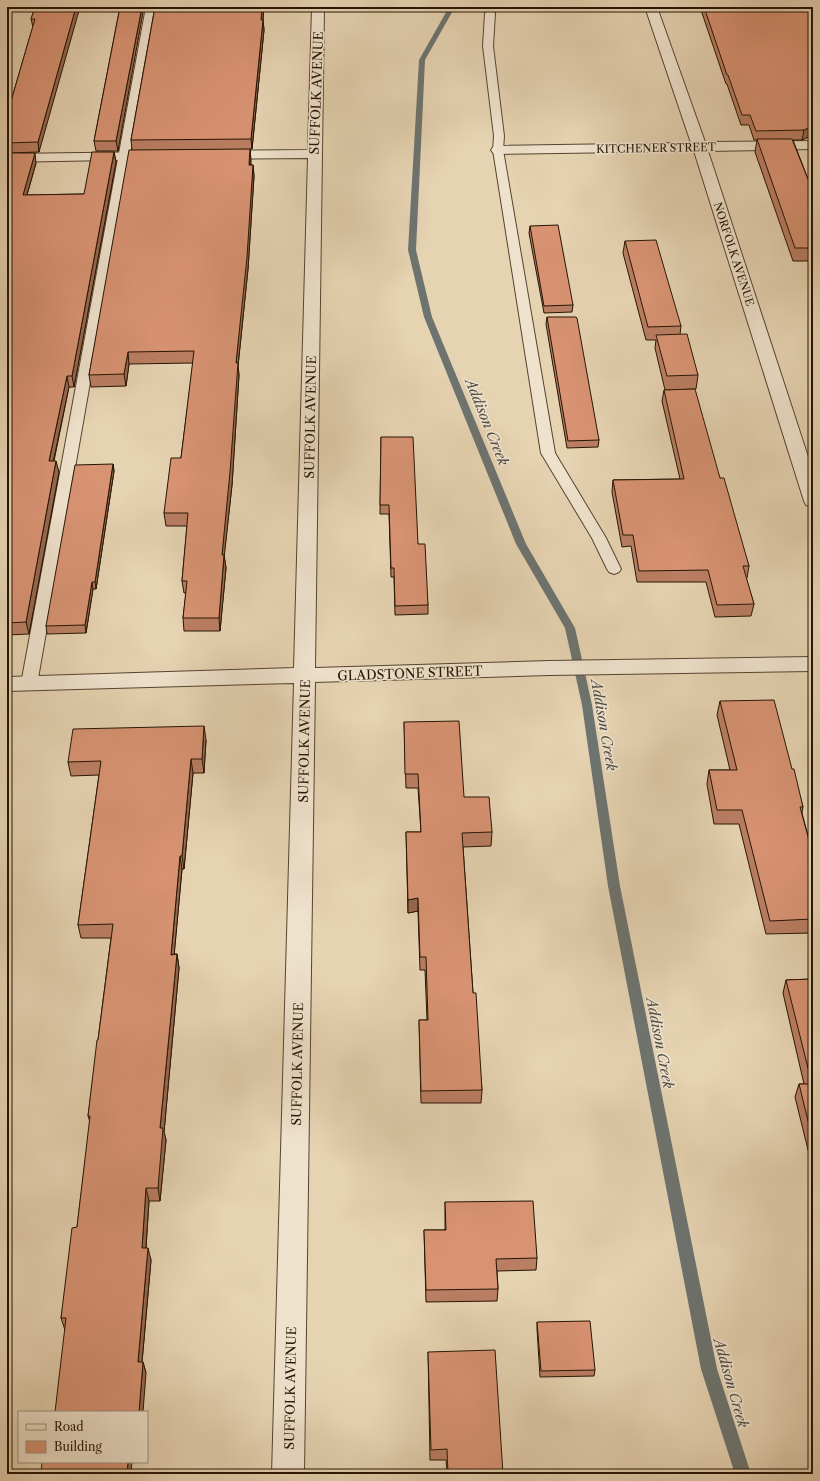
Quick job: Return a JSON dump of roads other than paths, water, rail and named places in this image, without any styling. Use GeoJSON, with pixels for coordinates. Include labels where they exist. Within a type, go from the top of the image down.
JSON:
{"type":"FeatureCollection","features":[{"type":"Feature","properties":{"kind":"street","name":"SUFFOLK AVENUE"},"geometry":{"type":"LineString","coordinates":[[288,1474],[318,7]]}},
{"type":"Feature","properties":{"kind":"street","name":"NORFOLK AVENUE"},"geometry":{"type":"LineString","coordinates":[[652,7],[700,147],[813,501]]}},
{"type":"Feature","properties":{"kind":"street","name":"KITCHENER STREET"},"geometry":{"type":"LineString","coordinates":[[498,150],[813,145]]}},
{"type":"Feature","properties":{"kind":"street"},"geometry":{"type":"LineString","coordinates":[[211,155],[314,154]]}},
{"type":"Feature","properties":{"kind":"street"},"geometry":{"type":"LineString","coordinates":[[7,158],[172,156]]}},
{"type":"Feature","properties":{"kind":"street","name":"GLADSTONE STREET"},"geometry":{"type":"LineString","coordinates":[[7,684],[549,668],[813,664]]}},
{"type":"Feature","properties":{"kind":"lane"},"geometry":{"type":"LineString","coordinates":[[29,684],[151,7]]}},
{"type":"Feature","properties":{"kind":"lane"},"geometry":{"type":"LineString","coordinates":[[490,13],[488,46],[499,136],[498,150],[548,453],[599,538],[614,569]]}},
{"type":"Feature","properties":{"kind":"waterway","name":"Addison Creek"},"geometry":{"type":"LineString","coordinates":[[452,7],[422,60],[412,250],[428,317],[521,544],[570,628],[587,705],[614,886],[709,1369],[743,1474]]}}]}
